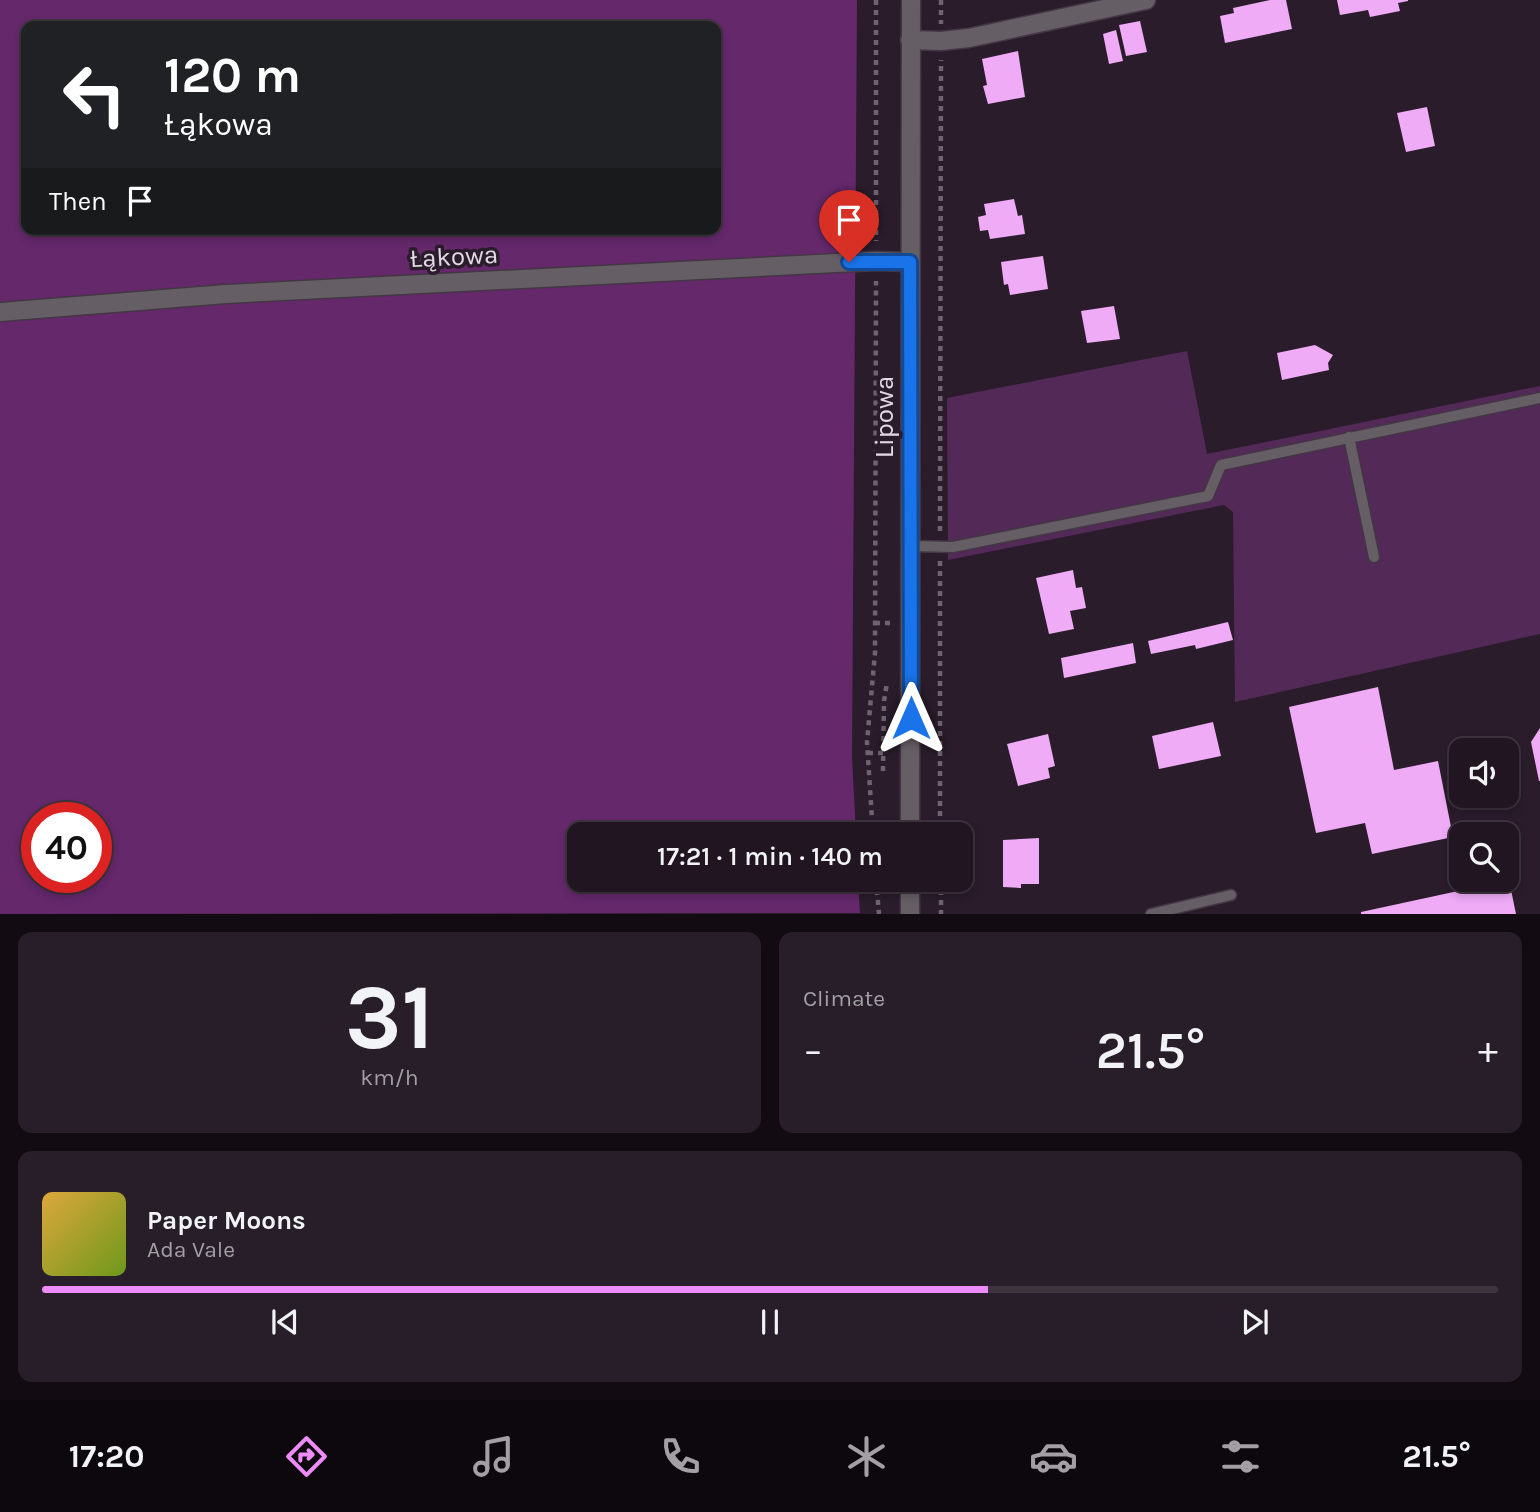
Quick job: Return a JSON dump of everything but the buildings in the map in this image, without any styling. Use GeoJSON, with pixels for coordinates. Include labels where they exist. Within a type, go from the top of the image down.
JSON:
{"type":"FeatureCollection","features":[{"type":"Feature","properties":{"kind":"street","name":"Lipowa"},"geometry":{"type":"LineString","coordinates":[[910,822],[911,0]]}},
{"type":"Feature","properties":{"kind":"street"},"geometry":{"type":"LineString","coordinates":[[910,40],[969,38],[1146,0]]}},
{"type":"Feature","properties":{"kind":"street","name":"Łąkowa"},"geometry":{"type":"LineString","coordinates":[[0,312],[226,294],[876,261],[910,262]]}},
{"type":"Feature","properties":{"kind":"street"},"geometry":{"type":"LineString","coordinates":[[910,892],[910,914]]}},
{"type":"Feature","properties":{"kind":"lane"},"geometry":{"type":"LineString","coordinates":[[910,546],[953,547],[1208,496],[1221,465],[1540,398]]}},
{"type":"Feature","properties":{"kind":"lane"},"geometry":{"type":"LineString","coordinates":[[1349,437],[1374,557]]}},
{"type":"Feature","properties":{"kind":"lane"},"geometry":{"type":"LineString","coordinates":[[1151,914],[1231,895]]}},
{"type":"Feature","properties":{"kind":"path"},"geometry":{"type":"LineString","coordinates":[[872,822],[868,753],[869,704],[875,643],[876,0]]}},
{"type":"Feature","properties":{"kind":"path"},"geometry":{"type":"LineString","coordinates":[[940,822],[941,0]]}},
{"type":"Feature","properties":{"kind":"path"},"geometry":{"type":"LineString","coordinates":[[868,753],[883,753]]}},
{"type":"Feature","properties":{"kind":"path"},"geometry":{"type":"LineString","coordinates":[[877,892],[879,914]]}},
{"type":"Feature","properties":{"kind":"path"},"geometry":{"type":"LineString","coordinates":[[941,892],[941,914]]}},
{"type":"Feature","properties":{"kind":"shaded area"},"geometry":{"type":"Polygon","coordinates":[[[0,0],[857,0],[852,756],[855,822],[567,822],[567,892],[859,892],[860,913],[0,914],[0,0]]]}},
{"type":"Feature","properties":{"kind":"shaded area"},"geometry":{"type":"Polygon","coordinates":[[[1187,351],[1207,454],[1540,386],[1540,634],[1235,702],[1233,512],[1224,505],[948,560],[947,398],[1187,351]]]}},
{"type":"Feature","properties":{"kind":"route"},"geometry":{"type":"LineString","coordinates":[[849,262],[910,262],[911,718]]}}]}
